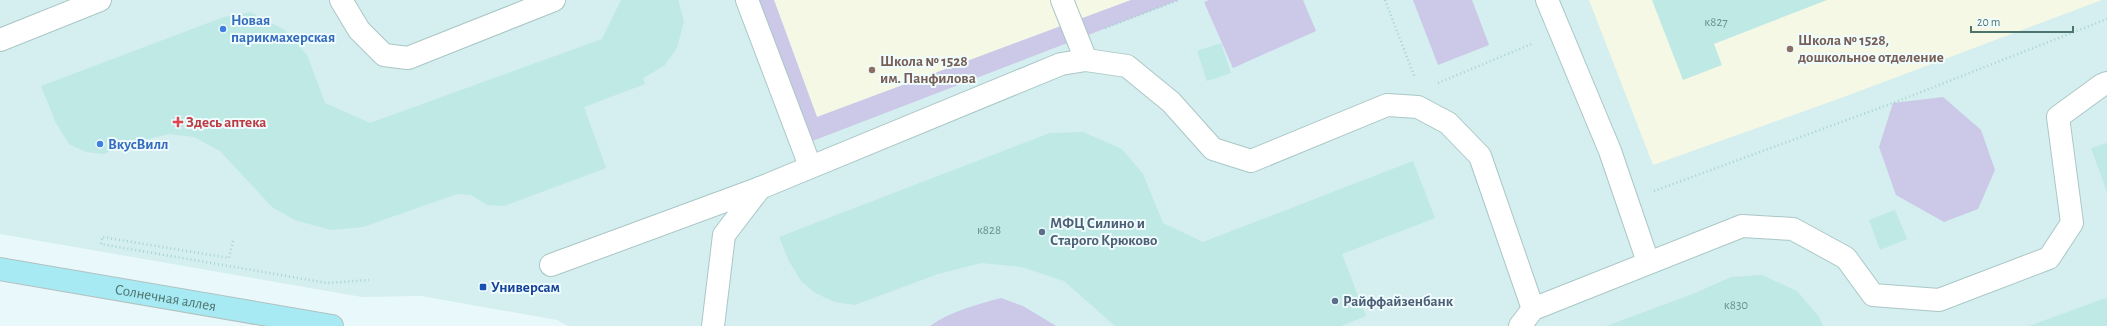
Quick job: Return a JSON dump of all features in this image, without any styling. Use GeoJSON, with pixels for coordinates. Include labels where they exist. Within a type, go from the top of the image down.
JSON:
{"type":"FeatureCollection","features":[{"type":"Feature","properties":{"kind":"main road","name":"Солнечная аллея"},"geometry":{"type":"LineString","coordinates":[[0,269],[332,326]]}},
{"type":"Feature","properties":{"kind":"lane"},"geometry":{"type":"LineString","coordinates":[[0,40],[100,0]]}},
{"type":"Feature","properties":{"kind":"lane"},"geometry":{"type":"LineString","coordinates":[[341,0],[359,30],[384,55],[408,58],[554,0]]}},
{"type":"Feature","properties":{"kind":"lane"},"geometry":{"type":"LineString","coordinates":[[748,0],[810,166]]}},
{"type":"Feature","properties":{"kind":"lane"},"geometry":{"type":"LineString","coordinates":[[1062,0],[1086,60]]}},
{"type":"Feature","properties":{"kind":"lane"},"geometry":{"type":"LineString","coordinates":[[1548,0],[1610,151],[1648,262]]}},
{"type":"Feature","properties":{"kind":"lane"},"geometry":{"type":"LineString","coordinates":[[551,265],[760,188],[810,166],[1061,64],[1086,60],[1127,66],[1171,102],[1213,149],[1251,161],[1386,105],[1418,107],[1448,123],[1480,156],[1533,309]]}},
{"type":"Feature","properties":{"kind":"lane"},"geometry":{"type":"LineString","coordinates":[[1520,326],[1533,309],[1648,262],[1742,226],[1793,229],[1846,258],[1873,295],[1939,300],[2049,258],[2072,223],[2058,118],[2102,85],[2107,84]]}},
{"type":"Feature","properties":{"kind":"lane"},"geometry":{"type":"LineString","coordinates":[[713,326],[724,235],[760,188]]}},
{"type":"Feature","properties":{"kind":"path"},"geometry":{"type":"LineString","coordinates":[[1385,0],[1420,91],[1386,105]]}},
{"type":"Feature","properties":{"kind":"path"},"geometry":{"type":"LineString","coordinates":[[1627,201],[1894,103],[2107,19]]}},
{"type":"Feature","properties":{"kind":"path"},"geometry":{"type":"LineString","coordinates":[[1434,85],[1561,32]]}},
{"type":"Feature","properties":{"kind":"path"},"geometry":{"type":"LineString","coordinates":[[233,241],[229,258],[102,237],[101,244],[327,283],[369,280]]}},
{"type":"Feature","properties":{"kind":"shaded area"},"geometry":{"type":"Polygon","coordinates":[[[0,0],[2107,0],[2107,326],[568,326],[557,320],[421,296],[362,297],[0,234],[0,0]]]}},
{"type":"Feature","properties":{"kind":"shaded area"},"geometry":{"type":"Polygon","coordinates":[[[747,0],[774,0],[817,117],[1131,0],[1179,0],[802,145],[747,0]]]}},
{"type":"Feature","properties":{"kind":"shaded area","name":"Школа № 1528 им. Панфилова"},"geometry":{"type":"Polygon","coordinates":[[[774,0],[1131,0],[817,117],[774,0]]]}},
{"type":"Feature","properties":{"kind":"shaded area"},"geometry":{"type":"Polygon","coordinates":[[[1209,0],[1303,0],[1316,31],[1233,68],[1204,2],[1209,0]]]}},
{"type":"Feature","properties":{"kind":"shaded area"},"geometry":{"type":"Polygon","coordinates":[[[1413,0],[1472,0],[1489,45],[1438,65],[1413,0]]]}},
{"type":"Feature","properties":{"kind":"shaded area","name":"Школа № 1528, дошкольное отделение"},"geometry":{"type":"Polygon","coordinates":[[[1589,0],[2102,0],[1841,98],[1653,165],[1589,0]]]}},
{"type":"Feature","properties":{"kind":"shaded area"},"geometry":{"type":"Polygon","coordinates":[[[1943,97],[1981,130],[1995,170],[1978,209],[1944,222],[1896,195],[1879,147],[1893,103],[1943,97]]]}},
{"type":"Feature","properties":{"kind":"shaded area"},"geometry":{"type":"Polygon","coordinates":[[[1001,298],[1023,306],[1056,326],[930,326],[955,312],[1001,298]]]}},
{"type":"Feature","properties":{"kind":"building"},"geometry":{"type":"Polygon","coordinates":[[[621,0],[678,0],[684,21],[677,48],[664,66],[643,78],[645,84],[584,107],[606,168],[504,206],[487,205],[471,195],[457,194],[363,227],[331,230],[295,220],[272,207],[220,151],[194,137],[169,134],[128,144],[104,154],[86,152],[69,144],[56,123],[41,86],[224,17],[250,12],[285,30],[307,55],[325,103],[370,123],[602,39],[621,0]]]}},
{"type":"Feature","properties":{"kind":"building"},"geometry":{"type":"Polygon","coordinates":[[[1652,0],[1827,0],[1714,44],[1722,65],[1683,80],[1652,0]]]}},
{"type":"Feature","properties":{"kind":"building"},"geometry":{"type":"Polygon","coordinates":[[[1221,43],[1231,73],[1207,81],[1197,51],[1221,43]]]}},
{"type":"Feature","properties":{"kind":"building"},"geometry":{"type":"Polygon","coordinates":[[[1083,132],[1122,149],[1143,174],[1163,223],[1203,242],[1413,161],[1435,218],[1342,254],[1366,316],[1341,326],[1115,326],[1064,281],[1022,267],[981,263],[938,274],[855,305],[835,302],[815,293],[801,281],[789,261],[779,237],[1050,133],[1083,132]]]}},
{"type":"Feature","properties":{"kind":"building"},"geometry":{"type":"Polygon","coordinates":[[[2107,143],[2107,192],[2091,148],[2107,143]]]}},
{"type":"Feature","properties":{"kind":"building"},"geometry":{"type":"Polygon","coordinates":[[[1895,210],[1907,239],[1880,250],[1869,220],[1895,210]]]}},
{"type":"Feature","properties":{"kind":"building"},"geometry":{"type":"Polygon","coordinates":[[[1762,275],[1797,291],[1819,317],[1823,326],[1606,326],[1693,294],[1731,277],[1762,275]]]}},
{"type":"Feature","properties":{"kind":"building"},"geometry":{"type":"Polygon","coordinates":[[[2107,298],[2107,326],[2029,326],[2100,300],[2107,298]]]}},
{"type":"Feature","properties":{"kind":"place","name":"Новая парикмахерская"},"geometry":{"type":"Point","coordinates":[223,29]}},
{"type":"Feature","properties":{"kind":"place","name":"Школа № 1528, дошкольное отделение"},"geometry":{"type":"Point","coordinates":[1790,49]}},
{"type":"Feature","properties":{"kind":"place","name":"Школа № 1528 им. Панфилова"},"geometry":{"type":"Point","coordinates":[872,70]}},
{"type":"Feature","properties":{"kind":"place","name":"Здесь аптека"},"geometry":{"type":"Point","coordinates":[178,122]}},
{"type":"Feature","properties":{"kind":"place","name":"ВкусВилл"},"geometry":{"type":"Point","coordinates":[100,144]}},
{"type":"Feature","properties":{"kind":"place","name":"МФЦ Силино и Старого Крюково"},"geometry":{"type":"Point","coordinates":[1042,232]}},
{"type":"Feature","properties":{"kind":"place","name":"Универсам"},"geometry":{"type":"Point","coordinates":[483,287]}},
{"type":"Feature","properties":{"kind":"place","name":"Райффайзенбанк"},"geometry":{"type":"Point","coordinates":[1335,301]}}]}
